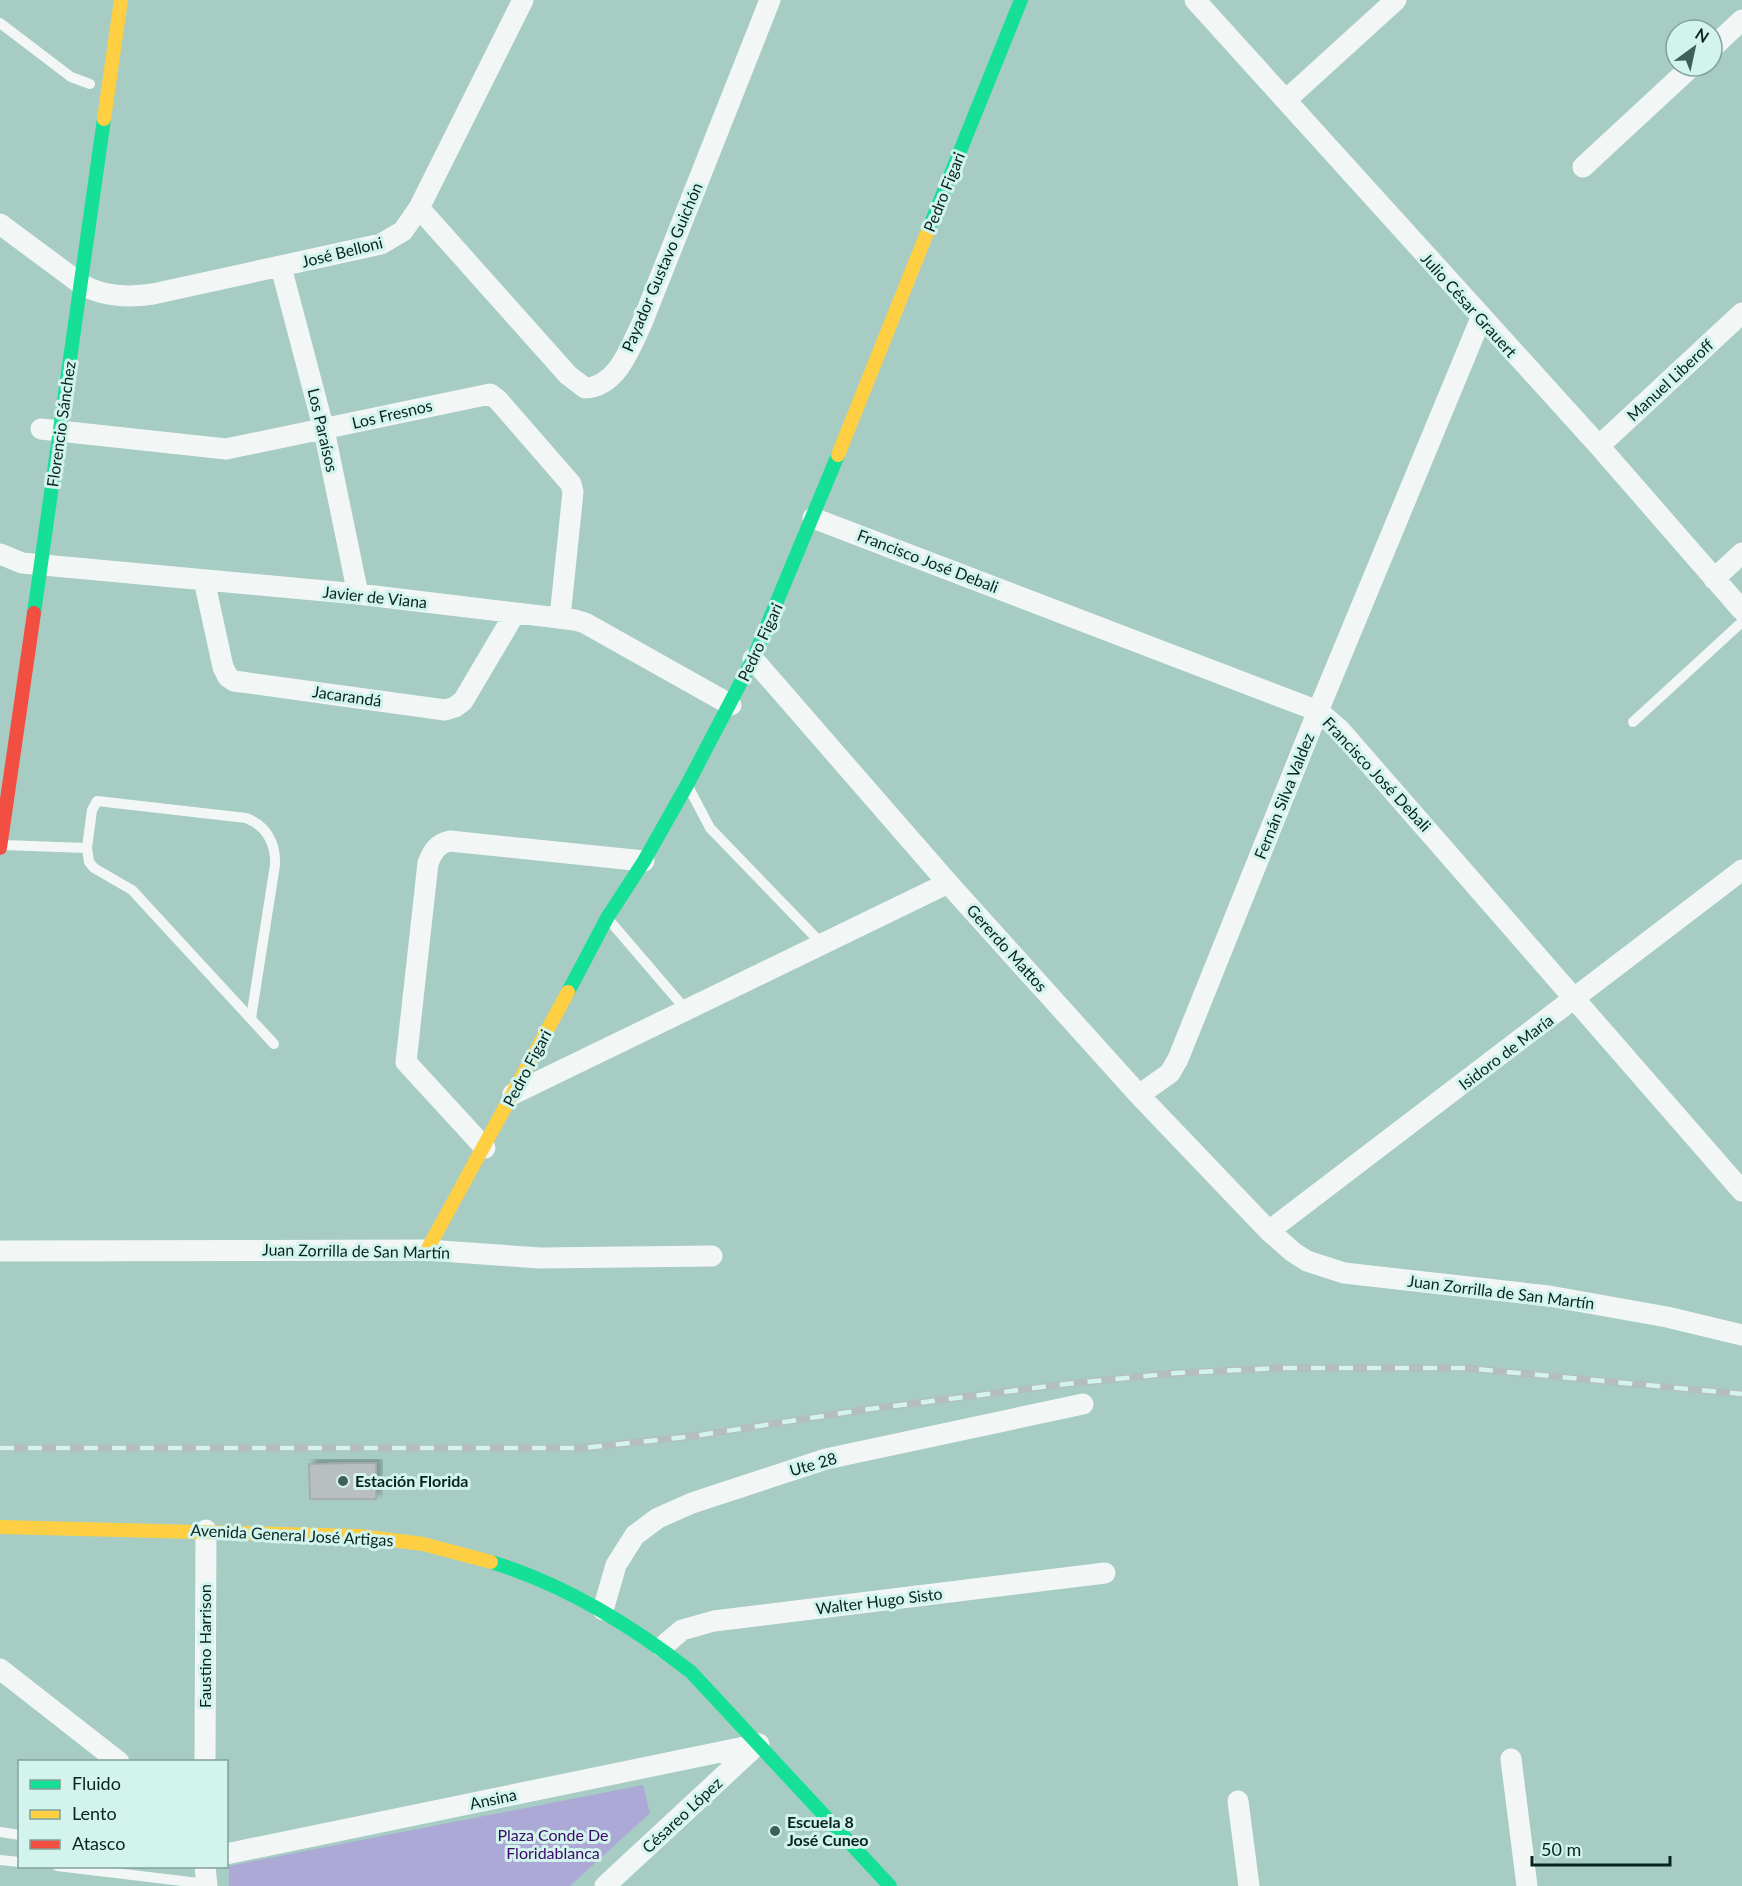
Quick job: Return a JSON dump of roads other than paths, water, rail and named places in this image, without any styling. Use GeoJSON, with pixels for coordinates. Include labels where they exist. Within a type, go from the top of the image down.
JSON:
{"type":"FeatureCollection","features":[{"type":"Feature","properties":{"kind":"street","name":"Florencio Sánchez"},"geometry":{"type":"LineString","coordinates":[[0,846],[27,563],[94,85],[122,0]]}},
{"type":"Feature","properties":{"kind":"street","name":"José Belloni"},"geometry":{"type":"LineString","coordinates":[[0,224],[95,292],[136,296],[381,244],[403,231],[419,208],[523,0]]}},
{"type":"Feature","properties":{"kind":"street","name":"Payador Gustavo Guichón"},"geometry":{"type":"LineString","coordinates":[[419,208],[568,375],[585,388],[595,388],[604,383],[621,364],[642,323],[770,0]]}},
{"type":"Feature","properties":{"kind":"street","name":"Pedro Figari"},"geometry":{"type":"LineString","coordinates":[[427,1250],[485,1148],[607,918],[644,861],[687,785],[753,659],[813,518],[1021,0]]}},
{"type":"Feature","properties":{"kind":"street","name":"Julio César Grauert"},"geometry":{"type":"LineString","coordinates":[[1196,0],[1599,446],[1742,610]]}},
{"type":"Feature","properties":{"kind":"street"},"geometry":{"type":"LineString","coordinates":[[1286,100],[1396,0]]}},
{"type":"Feature","properties":{"kind":"street"},"geometry":{"type":"LineString","coordinates":[[1724,37],[1742,20]]}},
{"type":"Feature","properties":{"kind":"street"},"geometry":{"type":"LineString","coordinates":[[1583,167],[1679,78]]}},
{"type":"Feature","properties":{"kind":"street","name":"Los Paraísos"},"geometry":{"type":"LineString","coordinates":[[281,267],[324,430],[358,594]]}},
{"type":"Feature","properties":{"kind":"street","name":"Manuel Liberoff"},"geometry":{"type":"LineString","coordinates":[[1599,446],[1742,313]]}},
{"type":"Feature","properties":{"kind":"street","name":"Fernán Silva Valdez"},"geometry":{"type":"LineString","coordinates":[[1139,1095],[1170,1073],[1178,1059],[1318,711],[1481,318]]}},
{"type":"Feature","properties":{"kind":"street","name":"Los Fresnos"},"geometry":{"type":"LineString","coordinates":[[46,429],[226,449],[490,394],[498,400],[572,484],[560,617]]}},
{"type":"Feature","properties":{"kind":"street","name":"Francisco José Debali"},"geometry":{"type":"LineString","coordinates":[[813,518],[1318,711],[1341,730],[1742,1191]]}},
{"type":"Feature","properties":{"kind":"street"},"geometry":{"type":"LineString","coordinates":[[1714,579],[1742,553]]}},
{"type":"Feature","properties":{"kind":"street","name":"Javier de Viana"},"geometry":{"type":"LineString","coordinates":[[0,554],[27,563],[358,594],[560,617],[585,623],[730,705]]}},
{"type":"Feature","properties":{"kind":"street","name":"Jacarandá"},"geometry":{"type":"LineString","coordinates":[[204,580],[222,668],[234,681],[445,710],[455,707],[469,692],[515,613]]}},
{"type":"Feature","properties":{"kind":"street","name":"Gererdo Mattos"},"geometry":{"type":"LineString","coordinates":[[753,659],[948,883],[1139,1095],[1269,1231]]}},
{"type":"Feature","properties":{"kind":"street"},"geometry":{"type":"LineString","coordinates":[[485,1148],[406,1062],[428,863],[432,853],[442,843],[450,841],[644,861]]}},
{"type":"Feature","properties":{"kind":"street","name":"Isidoro de María"},"geometry":{"type":"LineString","coordinates":[[1269,1231],[1576,999],[1742,870]]}},
{"type":"Feature","properties":{"kind":"street"},"geometry":{"type":"LineString","coordinates":[[513,1094],[948,883]]}},
{"type":"Feature","properties":{"kind":"street","name":"Juan Zorrilla de San Martín"},"geometry":{"type":"LineString","coordinates":[[1269,1231],[1307,1261],[1344,1273],[1549,1296],[1667,1317],[1742,1335]]}},
{"type":"Feature","properties":{"kind":"street","name":"Juan Zorrilla de San Martín"},"geometry":{"type":"LineString","coordinates":[[0,1251],[427,1250],[540,1258],[712,1256]]}},
{"type":"Feature","properties":{"kind":"street","name":"Ute 28"},"geometry":{"type":"LineString","coordinates":[[603,1611],[616,1564],[635,1535],[658,1518],[692,1503],[826,1459],[1083,1404]]}},
{"type":"Feature","properties":{"kind":"street","name":"Avenida General José Artigas"},"geometry":{"type":"LineString","coordinates":[[0,1527],[359,1535],[423,1544],[510,1568],[603,1611],[662,1647],[691,1672],[890,1886]]}},
{"type":"Feature","properties":{"kind":"street","name":"Faustino Harrison"},"geometry":{"type":"LineString","coordinates":[[205,1760],[206,1530]]}},
{"type":"Feature","properties":{"kind":"street","name":"Walter Hugo Sisto"},"geometry":{"type":"LineString","coordinates":[[662,1647],[682,1630],[714,1621],[1105,1573]]}},
{"type":"Feature","properties":{"kind":"street"},"geometry":{"type":"LineString","coordinates":[[0,1669],[118,1760]]}},
{"type":"Feature","properties":{"kind":"street","name":"Ansina"},"geometry":{"type":"LineString","coordinates":[[228,1854],[759,1744]]}},
{"type":"Feature","properties":{"kind":"street","name":"Césareo López"},"geometry":{"type":"LineString","coordinates":[[605,1886],[759,1744]]}},
{"type":"Feature","properties":{"kind":"street"},"geometry":{"type":"LineString","coordinates":[[1511,1759],[1527,1886]]}},
{"type":"Feature","properties":{"kind":"street"},"geometry":{"type":"LineString","coordinates":[[1238,1802],[1249,1886]]}},
{"type":"Feature","properties":{"kind":"lane"},"geometry":{"type":"LineString","coordinates":[[0,23],[71,77],[94,85]]}},
{"type":"Feature","properties":{"kind":"lane"},"geometry":{"type":"LineString","coordinates":[[1634,722],[1742,622]]}},
{"type":"Feature","properties":{"kind":"lane"},"geometry":{"type":"LineString","coordinates":[[687,785],[710,828],[823,945]]}},
{"type":"Feature","properties":{"kind":"lane"},"geometry":{"type":"LineString","coordinates":[[251,1018],[275,865],[274,849],[263,829],[246,818],[97,801],[92,810],[87,848],[89,862],[94,868],[132,890],[274,1044]]}},
{"type":"Feature","properties":{"kind":"lane"},"geometry":{"type":"LineString","coordinates":[[0,846],[87,848]]}},
{"type":"Feature","properties":{"kind":"lane"},"geometry":{"type":"LineString","coordinates":[[607,918],[687,1011]]}},
{"type":"Feature","properties":{"kind":"lane"},"geometry":{"type":"LineString","coordinates":[[0,1832],[18,1835]]}},
{"type":"Feature","properties":{"kind":"lane"},"geometry":{"type":"LineString","coordinates":[[0,1860],[18,1862]]}},
{"type":"Feature","properties":{"kind":"lane"},"geometry":{"type":"LineString","coordinates":[[80,1868],[206,1879]]}},
{"type":"Feature","properties":{"kind":"railway"},"geometry":{"type":"LineString","coordinates":[[0,1448],[583,1448],[694,1436],[862,1410],[1066,1384],[1176,1373],[1281,1368],[1465,1368],[1742,1394]]}},
{"type":"Feature","properties":{"kind":"place","name":"Estación Florida"},"geometry":{"type":"Point","coordinates":[343,1481]}},
{"type":"Feature","properties":{"kind":"place","name":"Escuela 8 José Cuneo"},"geometry":{"type":"Point","coordinates":[775,1831]}},
{"type":"Feature","properties":{"kind":"park label","name":"Plaza Conde De Floridablanca"},"geometry":{"type":"Point","coordinates":[553,1844]}}]}
